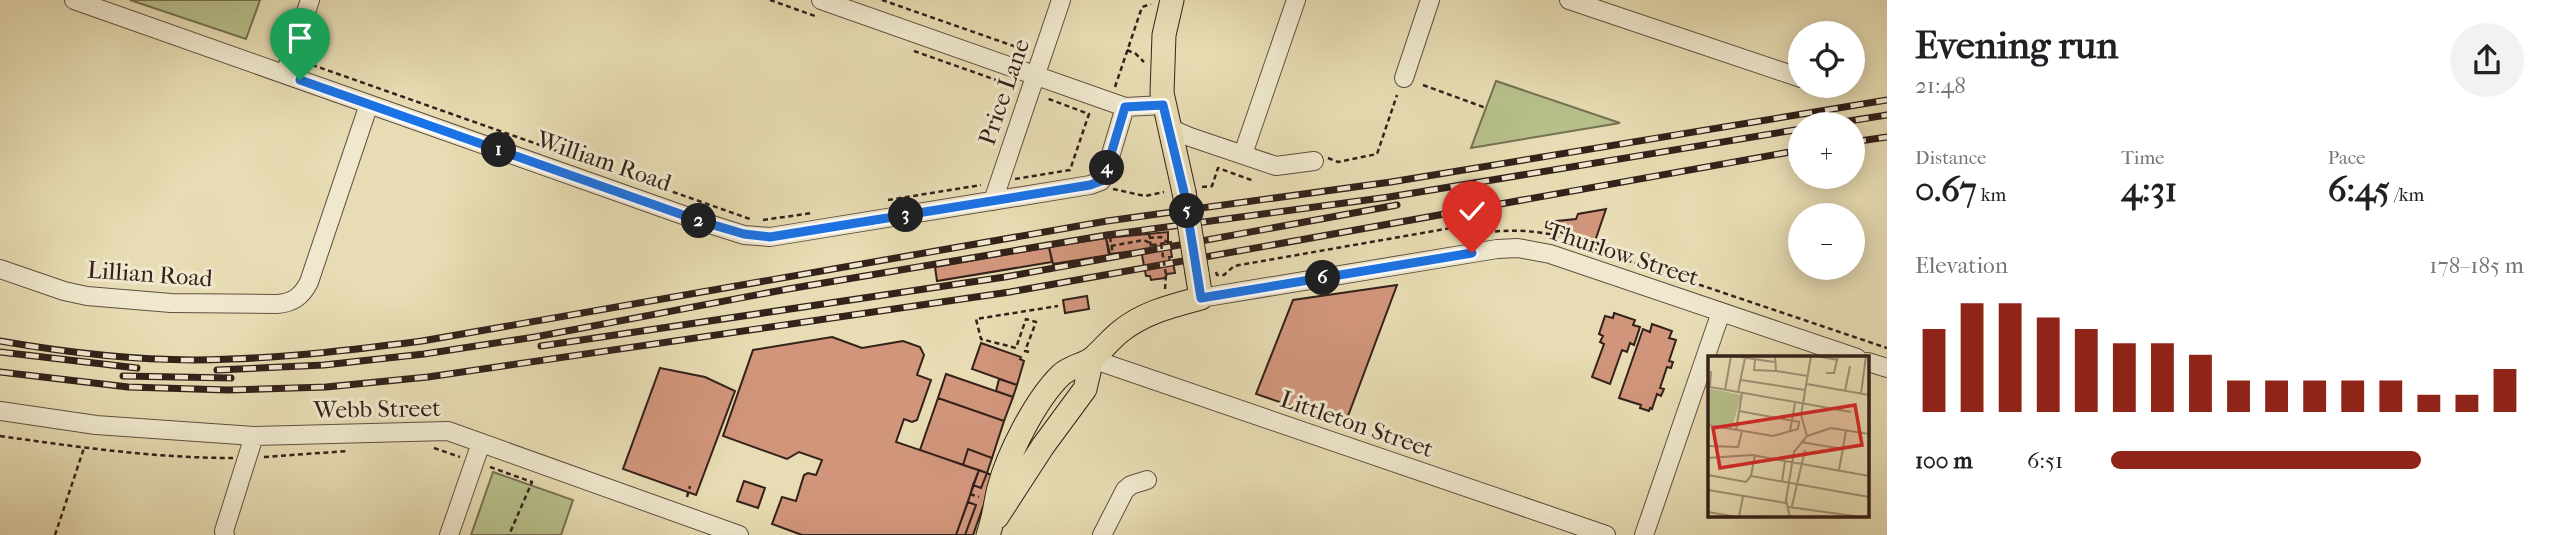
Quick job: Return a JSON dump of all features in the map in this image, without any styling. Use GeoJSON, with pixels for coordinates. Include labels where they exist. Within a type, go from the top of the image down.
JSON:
{"type":"FeatureCollection","features":[{"type":"Feature","properties":{"kind":"main road"},"geometry":{"type":"LineString","coordinates":[[991,529],[1000,486],[1012,454],[1031,417],[1063,373],[1092,359],[1121,331],[1143,317],[1201,298],[1184,193],[1163,105],[1161,2]]}},
{"type":"Feature","properties":{"kind":"street","name":"William Road"},"geometry":{"type":"LineString","coordinates":[[74,0],[288,66],[369,104],[700,221],[757,237],[993,201],[1101,181]]}},
{"type":"Feature","properties":{"kind":"street"},"geometry":{"type":"LineString","coordinates":[[288,66],[310,0]]}},
{"type":"Feature","properties":{"kind":"street","name":"Price Lane"},"geometry":{"type":"LineString","coordinates":[[993,201],[1061,0]]}},
{"type":"Feature","properties":{"kind":"street"},"geometry":{"type":"LineString","coordinates":[[1243,154],[1296,0]]}},
{"type":"Feature","properties":{"kind":"street"},"geometry":{"type":"LineString","coordinates":[[1404,78],[1430,0]]}},
{"type":"Feature","properties":{"kind":"street"},"geometry":{"type":"LineString","coordinates":[[1569,0],[1788,74]]}},
{"type":"Feature","properties":{"kind":"street"},"geometry":{"type":"LineString","coordinates":[[821,9],[1032,84],[1125,107],[1163,105]]}},
{"type":"Feature","properties":{"kind":"street","name":"Lillian Road"},"geometry":{"type":"LineString","coordinates":[[0,270],[64,291],[118,300],[285,303],[300,296],[309,282],[369,104]]}},
{"type":"Feature","properties":{"kind":"street"},"geometry":{"type":"LineString","coordinates":[[1101,181],[1125,107]]}},
{"type":"Feature","properties":{"kind":"street"},"geometry":{"type":"LineString","coordinates":[[1169,128],[1276,166],[1320,159]]}},
{"type":"Feature","properties":{"kind":"street","name":"Thurlow Street"},"geometry":{"type":"LineString","coordinates":[[1201,298],[1497,249],[1518,248],[1550,254],[1851,356]]}},
{"type":"Feature","properties":{"kind":"street"},"geometry":{"type":"LineString","coordinates":[[1644,535],[1721,312]]}},
{"type":"Feature","properties":{"kind":"street","name":"Littleton Street"},"geometry":{"type":"LineString","coordinates":[[1092,359],[1606,535]]}},
{"type":"Feature","properties":{"kind":"street"},"geometry":{"type":"LineString","coordinates":[[1870,363],[1887,368]]}},
{"type":"Feature","properties":{"kind":"street","name":"Webb Street"},"geometry":{"type":"LineString","coordinates":[[0,411],[96,425],[254,436],[448,431],[739,535]]}},
{"type":"Feature","properties":{"kind":"street"},"geometry":{"type":"LineString","coordinates":[[225,535],[254,436]]}},
{"type":"Feature","properties":{"kind":"street"},"geometry":{"type":"LineString","coordinates":[[449,535],[481,443]]}},
{"type":"Feature","properties":{"kind":"street"},"geometry":{"type":"LineString","coordinates":[[1102,535],[1125,490],[1147,480]]}},
{"type":"Feature","properties":{"kind":"path"},"geometry":{"type":"LineString","coordinates":[[770,0],[821,9]]}},
{"type":"Feature","properties":{"kind":"path"},"geometry":{"type":"LineString","coordinates":[[882,0],[1037,55]]}},
{"type":"Feature","properties":{"kind":"path"},"geometry":{"type":"LineString","coordinates":[[1116,85],[1142,7],[1161,2]]}},
{"type":"Feature","properties":{"kind":"path"},"geometry":{"type":"LineString","coordinates":[[883,201],[1070,170],[1089,114],[1032,84],[908,49]]}},
{"type":"Feature","properties":{"kind":"path"},"geometry":{"type":"LineString","coordinates":[[1127,50],[1136,54],[1146,64]]}},
{"type":"Feature","properties":{"kind":"path"},"geometry":{"type":"LineString","coordinates":[[288,66],[757,221],[819,212]]}},
{"type":"Feature","properties":{"kind":"path"},"geometry":{"type":"LineString","coordinates":[[1423,85],[1486,108]]}},
{"type":"Feature","properties":{"kind":"path"},"geometry":{"type":"LineString","coordinates":[[1320,159],[1338,162],[1377,154],[1397,95]]}},
{"type":"Feature","properties":{"kind":"path"},"geometry":{"type":"LineString","coordinates":[[1101,181],[1114,190],[1145,196],[1184,193],[1212,186],[1218,169],[1254,181]]}},
{"type":"Feature","properties":{"kind":"path"},"geometry":{"type":"LineString","coordinates":[[1149,233],[1151,248]]}},
{"type":"Feature","properties":{"kind":"path"},"geometry":{"type":"LineString","coordinates":[[1110,237],[1113,255]]}},
{"type":"Feature","properties":{"kind":"path"},"geometry":{"type":"LineString","coordinates":[[1111,246],[1144,240],[1153,245],[1171,242],[1161,237],[1149,238]]}},
{"type":"Feature","properties":{"kind":"path"},"geometry":{"type":"LineString","coordinates":[[1161,244],[1166,275],[1165,291]]}},
{"type":"Feature","properties":{"kind":"path"},"geometry":{"type":"LineString","coordinates":[[1016,348],[1026,319],[1035,323],[1027,352],[981,339],[976,319],[1058,306]]}},
{"type":"Feature","properties":{"kind":"path"},"geometry":{"type":"LineString","coordinates":[[0,436],[89,449],[203,458],[247,458],[351,450]]}},
{"type":"Feature","properties":{"kind":"path"},"geometry":{"type":"LineString","coordinates":[[429,446],[532,482],[509,535]]}},
{"type":"Feature","properties":{"kind":"path"},"geometry":{"type":"LineString","coordinates":[[55,535],[84,448]]}},
{"type":"Feature","properties":{"kind":"path"},"geometry":{"type":"LineString","coordinates":[[687,497],[690,486]]}},
{"type":"Feature","properties":{"kind":"path"},"geometry":{"type":"LineString","coordinates":[[970,494],[982,498]]}},
{"type":"Feature","properties":{"kind":"green space"},"geometry":{"type":"Polygon","coordinates":[[[130,0],[260,0],[246,39],[130,0]]]}},
{"type":"Feature","properties":{"kind":"green space"},"geometry":{"type":"Polygon","coordinates":[[[1496,81],[1620,123],[1471,148],[1496,81]]]}},
{"type":"Feature","properties":{"kind":"green space"},"geometry":{"type":"Polygon","coordinates":[[[493,472],[573,500],[561,535],[471,535],[493,472]]]}},
{"type":"Feature","properties":{"kind":"building"},"geometry":{"type":"Polygon","coordinates":[[[1606,209],[1594,244],[1546,227],[1547,222],[1576,219],[1578,214],[1606,209]]]}},
{"type":"Feature","properties":{"kind":"building"},"geometry":{"type":"Polygon","coordinates":[[[1168,232],[1168,246],[1170,245],[1172,257],[1169,257],[1175,273],[1151,280],[1150,276],[1146,276],[1141,250],[1110,254],[1106,238],[1168,232]]]}},
{"type":"Feature","properties":{"kind":"building"},"geometry":{"type":"Polygon","coordinates":[[[1106,238],[1109,255],[1053,264],[1049,247],[1106,238]]]}},
{"type":"Feature","properties":{"kind":"building"},"geometry":{"type":"Polygon","coordinates":[[[1049,247],[1052,262],[937,281],[935,267],[1049,247]]]}},
{"type":"Feature","properties":{"kind":"building"},"geometry":{"type":"Polygon","coordinates":[[[1397,285],[1345,424],[1256,394],[1293,300],[1397,285]]]}},
{"type":"Feature","properties":{"kind":"building"},"geometry":{"type":"Polygon","coordinates":[[[1087,296],[1089,309],[1065,313],[1063,300],[1087,296]]]}},
{"type":"Feature","properties":{"kind":"building"},"geometry":{"type":"Polygon","coordinates":[[[1614,313],[1635,320],[1633,325],[1640,327],[1634,345],[1630,343],[1627,352],[1622,350],[1610,384],[1592,377],[1604,344],[1600,342],[1603,336],[1599,334],[1605,316],[1613,318],[1614,313]]]}},
{"type":"Feature","properties":{"kind":"building"},"geometry":{"type":"Polygon","coordinates":[[[1652,324],[1672,331],[1669,338],[1676,340],[1669,361],[1673,362],[1671,368],[1667,367],[1660,388],[1664,389],[1661,396],[1657,394],[1649,411],[1640,408],[1641,405],[1619,398],[1643,329],[1650,332],[1652,324]]]}},
{"type":"Feature","properties":{"kind":"building"},"geometry":{"type":"Polygon","coordinates":[[[832,337],[862,348],[903,341],[920,347],[924,355],[917,375],[931,380],[917,420],[912,422],[904,419],[896,442],[979,470],[956,535],[802,535],[772,524],[782,497],[796,501],[804,475],[816,475],[822,460],[799,452],[787,459],[723,436],[753,350],[832,337]]]}},
{"type":"Feature","properties":{"kind":"building"},"geometry":{"type":"Polygon","coordinates":[[[981,343],[1021,357],[1024,361],[1017,385],[972,369],[981,343]]]}},
{"type":"Feature","properties":{"kind":"building"},"geometry":{"type":"Polygon","coordinates":[[[660,368],[705,377],[735,391],[696,495],[623,469],[660,368]]]}},
{"type":"Feature","properties":{"kind":"building"},"geometry":{"type":"Polygon","coordinates":[[[946,374],[1013,397],[1004,421],[938,398],[946,374]]]}},
{"type":"Feature","properties":{"kind":"building"},"geometry":{"type":"Polygon","coordinates":[[[999,379],[1017,385],[1013,397],[996,391],[999,379]]]}},
{"type":"Feature","properties":{"kind":"building"},"geometry":{"type":"Polygon","coordinates":[[[938,398],[1004,421],[992,458],[968,449],[963,465],[920,450],[938,398]]]}},
{"type":"Feature","properties":{"kind":"building"},"geometry":{"type":"Polygon","coordinates":[[[968,449],[992,458],[987,473],[963,465],[968,449]]]}},
{"type":"Feature","properties":{"kind":"building"},"geometry":{"type":"Polygon","coordinates":[[[979,470],[987,473],[981,488],[973,485],[979,470]]]}},
{"type":"Feature","properties":{"kind":"building"},"geometry":{"type":"Polygon","coordinates":[[[987,473],[994,476],[973,535],[965,535],[976,505],[968,502],[973,485],[981,488],[987,473]]]}},
{"type":"Feature","properties":{"kind":"building"},"geometry":{"type":"Polygon","coordinates":[[[744,481],[765,488],[758,508],[737,501],[744,481]]]}},
{"type":"Feature","properties":{"kind":"building"},"geometry":{"type":"Polygon","coordinates":[[[968,502],[976,505],[965,535],[956,535],[968,502]]]}},
{"type":"Feature","properties":{"kind":"railway"},"geometry":{"type":"LineString","coordinates":[[0,341],[57,350],[172,360],[302,355],[422,341],[1107,221],[1391,182],[1887,100]]}},
{"type":"Feature","properties":{"kind":"railway"},"geometry":{"type":"LineString","coordinates":[[1865,118],[1887,115]]}},
{"type":"Feature","properties":{"kind":"railway"},"geometry":{"type":"LineString","coordinates":[[217,370],[324,365],[424,354],[535,337],[788,289],[1107,235],[1389,197],[1788,131]]}},
{"type":"Feature","properties":{"kind":"railway"},"geometry":{"type":"LineString","coordinates":[[1865,140],[1887,137]]}},
{"type":"Feature","properties":{"kind":"railway"},"geometry":{"type":"LineString","coordinates":[[0,372],[128,387],[228,390],[326,387],[428,377],[1010,292],[1788,152]]}},
{"type":"Feature","properties":{"kind":"railway"},"geometry":{"type":"LineString","coordinates":[[541,346],[1005,277],[1397,205]]}},
{"type":"Feature","properties":{"kind":"railway"},"geometry":{"type":"LineString","coordinates":[[0,352],[137,368]]}},
{"type":"Feature","properties":{"kind":"railway"},"geometry":{"type":"LineString","coordinates":[[123,376],[231,378]]}},
{"type":"Feature","properties":{"kind":"route"},"geometry":{"type":"LineString","coordinates":[[300,80],[700,221],[757,237],[1090,185],[1101,181],[1105,174],[1125,107],[1163,105],[1184,192],[1201,298],[1472,253]]}}]}
